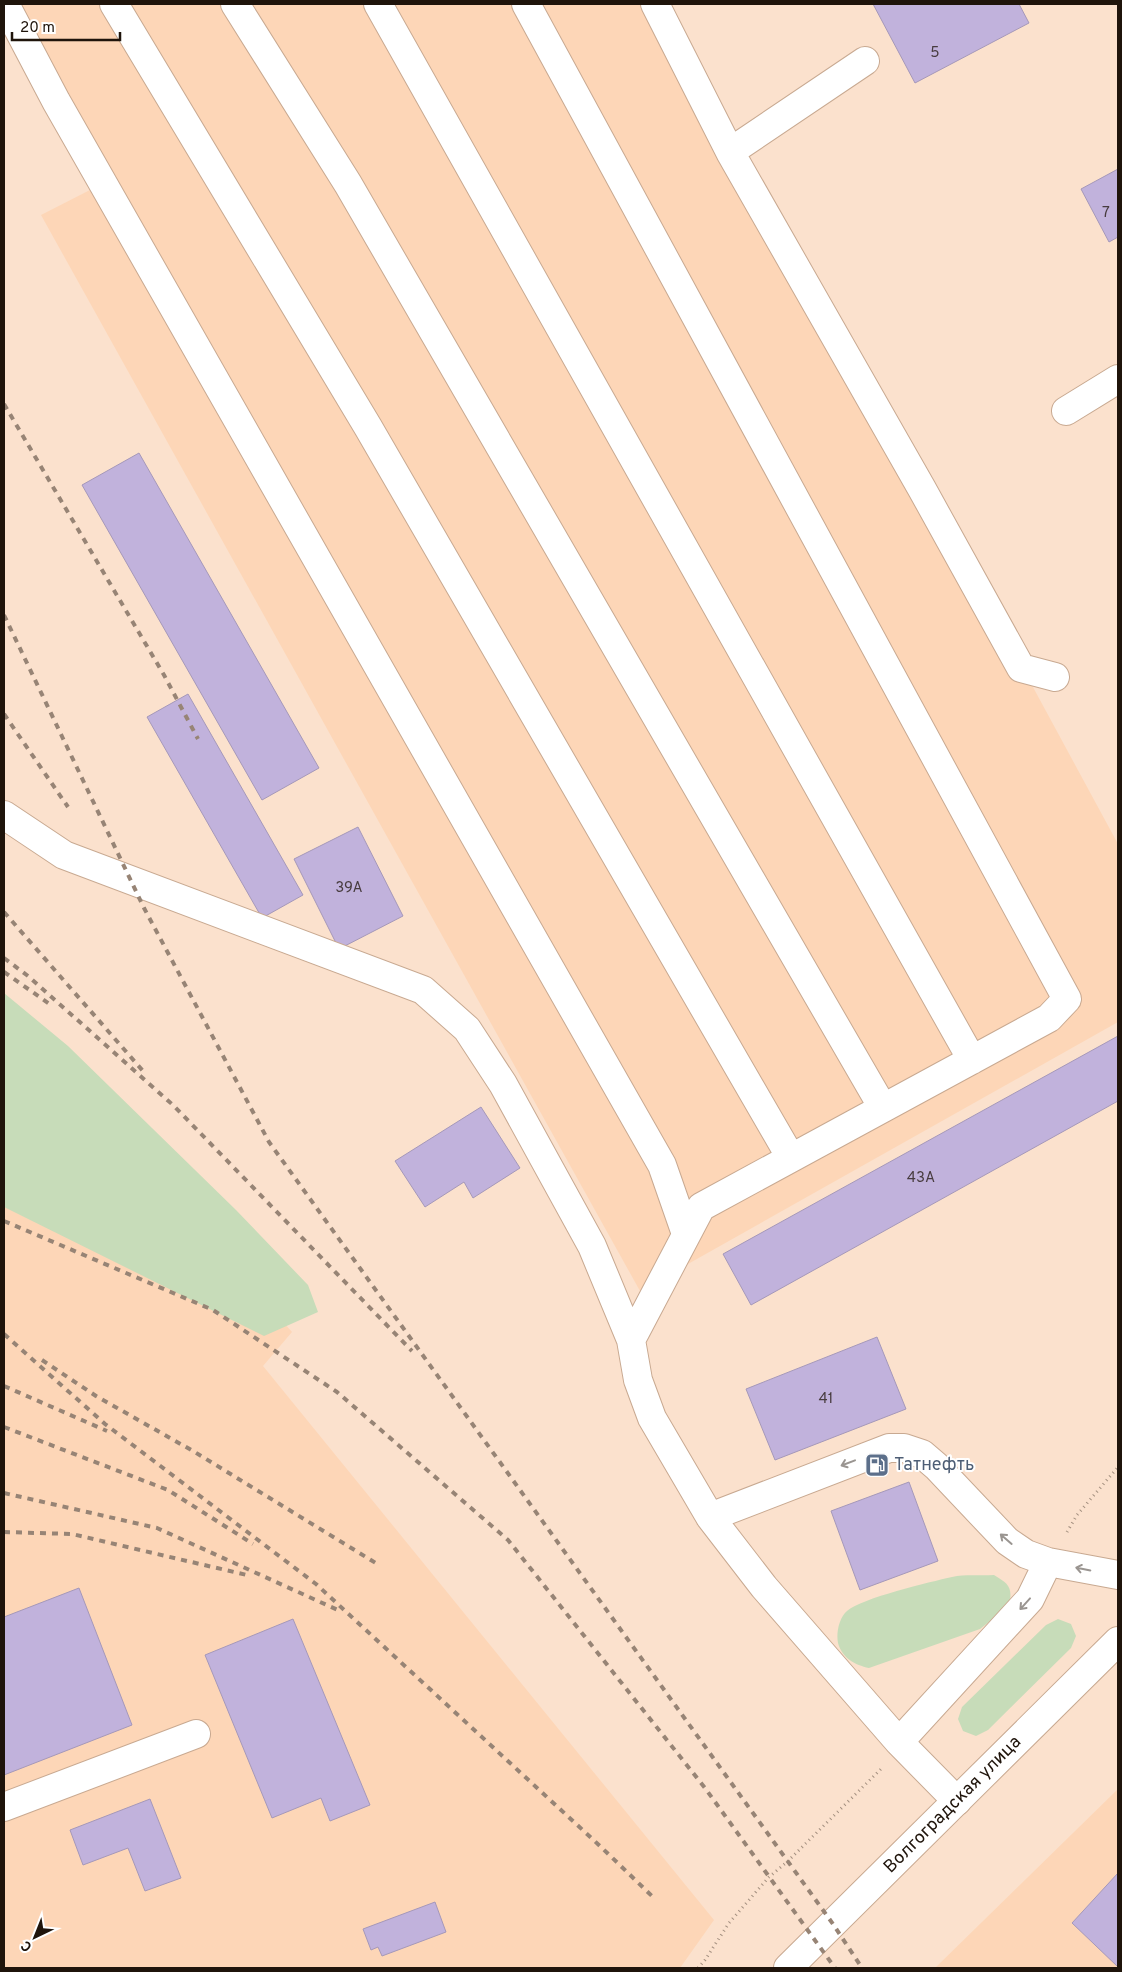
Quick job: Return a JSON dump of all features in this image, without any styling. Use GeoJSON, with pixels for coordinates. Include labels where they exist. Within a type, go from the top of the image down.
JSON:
{"type":"FeatureCollection","features":[{"type":"Feature","properties":{"kind":"main road"},"geometry":{"type":"LineString","coordinates":[[5,4],[66,118],[662,1165],[686,1234]]}},
{"type":"Feature","properties":{"kind":"main road"},"geometry":{"type":"LineString","coordinates":[[114,4],[368,427],[791,1158]]}},
{"type":"Feature","properties":{"kind":"main road"},"geometry":{"type":"LineString","coordinates":[[235,4],[348,184],[883,1108]]}},
{"type":"Feature","properties":{"kind":"main road"},"geometry":{"type":"LineString","coordinates":[[378,4],[972,1060]]}},
{"type":"Feature","properties":{"kind":"main road"},"geometry":{"type":"LineString","coordinates":[[526,4],[1067,999],[1049,1018],[701,1207],[631,1340]]}},
{"type":"Feature","properties":{"kind":"main road"},"geometry":{"type":"LineString","coordinates":[[655,4],[730,152],[1022,668],[1055,678]]}},
{"type":"Feature","properties":{"kind":"main road"},"geometry":{"type":"LineString","coordinates":[[730,152],[865,62]]}},
{"type":"Feature","properties":{"kind":"main road"},"geometry":{"type":"LineString","coordinates":[[1066,411],[1118,379]]}},
{"type":"Feature","properties":{"kind":"main road"},"geometry":{"type":"LineString","coordinates":[[4,815],[64,855],[423,990],[467,1029],[503,1084],[592,1246],[631,1340],[638,1380],[652,1418],[710,1517],[764,1588],[899,1742],[957,1801]]}},
{"type":"Feature","properties":{"kind":"main road"},"geometry":{"type":"LineString","coordinates":[[710,1517],[889,1448],[904,1448],[922,1454],[936,1466],[1006,1541],[1026,1554],[1048,1562],[1118,1576]]}},
{"type":"Feature","properties":{"kind":"main road"},"geometry":{"type":"LineString","coordinates":[[899,1742],[1030,1599],[1048,1562]]}},
{"type":"Feature","properties":{"kind":"main road","name":"Волгоградская улица"},"geometry":{"type":"LineString","coordinates":[[788,1968],[1118,1641]]}},
{"type":"Feature","properties":{"kind":"main road"},"geometry":{"type":"LineString","coordinates":[[4,1807],[196,1734]]}},
{"type":"Feature","properties":{"kind":"path"},"geometry":{"type":"LineString","coordinates":[[1048,1562],[1077,1515],[1118,1467]]}},
{"type":"Feature","properties":{"kind":"path"},"geometry":{"type":"LineString","coordinates":[[698,1968],[729,1924],[769,1877],[788,1862],[884,1766],[899,1742]]}},
{"type":"Feature","properties":{"kind":"shaded area"},"geometry":{"type":"Polygon","coordinates":[[[4,4],[666,4],[699,71],[1118,844],[1118,1022],[640,1291],[41,215],[90,190],[76,154],[4,4]]]}},
{"type":"Feature","properties":{"kind":"shaded area"},"geometry":{"type":"Polygon","coordinates":[[[4,1035],[32,1045],[292,1332],[263,1366],[714,1920],[680,1968],[4,1968],[4,1035]]]}},
{"type":"Feature","properties":{"kind":"shaded area"},"geometry":{"type":"Polygon","coordinates":[[[1118,1789],[1118,1968],[935,1968],[1118,1789]]]}},
{"type":"Feature","properties":{"kind":"green space"},"geometry":{"type":"Polygon","coordinates":[[[4,993],[68,1046],[236,1210],[308,1285],[318,1312],[264,1336],[4,1207],[4,993]]]}},
{"type":"Feature","properties":{"kind":"green space"},"geometry":{"type":"Polygon","coordinates":[[[994,1575],[1009,1587],[1009,1606],[980,1629],[869,1668],[850,1660],[840,1648],[837,1635],[840,1622],[844,1614],[855,1606],[897,1591],[952,1577],[994,1575]]]}},
{"type":"Feature","properties":{"kind":"green space"},"geometry":{"type":"Polygon","coordinates":[[[1058,1619],[1071,1624],[1076,1636],[1071,1648],[988,1730],[976,1736],[963,1731],[958,1719],[962,1707],[1046,1625],[1058,1619]]]}},
{"type":"Feature","properties":{"kind":"building"},"geometry":{"type":"Polygon","coordinates":[[[873,4],[1019,4],[1029,23],[915,83],[873,4]]]}},
{"type":"Feature","properties":{"kind":"building"},"geometry":{"type":"Polygon","coordinates":[[[1118,169],[1118,237],[1109,242],[1081,189],[1118,169]]]}},
{"type":"Feature","properties":{"kind":"building"},"geometry":{"type":"Polygon","coordinates":[[[139,453],[319,768],[262,800],[82,485],[139,453]]]}},
{"type":"Feature","properties":{"kind":"building"},"geometry":{"type":"Polygon","coordinates":[[[188,694],[303,895],[262,918],[147,717],[188,694]]]}},
{"type":"Feature","properties":{"kind":"building"},"geometry":{"type":"Polygon","coordinates":[[[358,827],[403,916],[339,949],[294,859],[358,827]]]}},
{"type":"Feature","properties":{"kind":"building"},"geometry":{"type":"Polygon","coordinates":[[[1118,1036],[1118,1101],[751,1305],[723,1254],[1118,1036]]]}},
{"type":"Feature","properties":{"kind":"building"},"geometry":{"type":"Polygon","coordinates":[[[481,1107],[520,1168],[473,1198],[464,1182],[425,1207],[395,1161],[481,1107]]]}},
{"type":"Feature","properties":{"kind":"building"},"geometry":{"type":"Polygon","coordinates":[[[877,1337],[906,1409],[775,1460],[746,1389],[877,1337]]]}},
{"type":"Feature","properties":{"kind":"building"},"geometry":{"type":"Polygon","coordinates":[[[909,1482],[938,1561],[860,1590],[831,1511],[909,1482]]]}},
{"type":"Feature","properties":{"kind":"building"},"geometry":{"type":"Polygon","coordinates":[[[79,1588],[132,1725],[4,1775],[4,1617],[79,1588]]]}},
{"type":"Feature","properties":{"kind":"building"},"geometry":{"type":"Polygon","coordinates":[[[293,1619],[370,1805],[330,1821],[321,1798],[272,1818],[205,1655],[293,1619]]]}},
{"type":"Feature","properties":{"kind":"building"},"geometry":{"type":"Polygon","coordinates":[[[150,1799],[181,1878],[145,1891],[128,1848],[83,1865],[70,1830],[150,1799]]]}},
{"type":"Feature","properties":{"kind":"building"},"geometry":{"type":"Polygon","coordinates":[[[1118,1873],[1118,1967],[1072,1923],[1118,1873]]]}},
{"type":"Feature","properties":{"kind":"building"},"geometry":{"type":"Polygon","coordinates":[[[435,1902],[446,1932],[382,1956],[378,1947],[371,1950],[363,1929],[435,1902]]]}},
{"type":"Feature","properties":{"kind":"railway"},"geometry":{"type":"LineString","coordinates":[[4,404],[164,675],[198,739]]}},
{"type":"Feature","properties":{"kind":"railway"},"geometry":{"type":"LineString","coordinates":[[4,615],[144,908],[269,1142],[833,1924],[862,1968]]}},
{"type":"Feature","properties":{"kind":"railway"},"geometry":{"type":"LineString","coordinates":[[4,714],[68,807]]}},
{"type":"Feature","properties":{"kind":"railway"},"geometry":{"type":"LineString","coordinates":[[4,912],[143,1071]]}},
{"type":"Feature","properties":{"kind":"railway"},"geometry":{"type":"LineString","coordinates":[[4,958],[28,976],[173,1105],[412,1351]]}},
{"type":"Feature","properties":{"kind":"railway"},"geometry":{"type":"LineString","coordinates":[[4,972],[51,1005]]}},
{"type":"Feature","properties":{"kind":"railway"},"geometry":{"type":"LineString","coordinates":[[4,1221],[213,1310],[337,1392],[508,1540],[705,1788],[835,1968]]}},
{"type":"Feature","properties":{"kind":"railway"},"geometry":{"type":"LineString","coordinates":[[4,1334],[105,1424],[316,1584],[654,1898]]}},
{"type":"Feature","properties":{"kind":"railway"},"geometry":{"type":"LineString","coordinates":[[42,1360],[96,1396],[193,1451],[379,1565]]}},
{"type":"Feature","properties":{"kind":"railway"},"geometry":{"type":"LineString","coordinates":[[4,1386],[107,1431]]}},
{"type":"Feature","properties":{"kind":"railway"},"geometry":{"type":"LineString","coordinates":[[4,1427],[168,1490],[253,1544]]}},
{"type":"Feature","properties":{"kind":"railway"},"geometry":{"type":"LineString","coordinates":[[4,1493],[157,1528],[340,1611]]}},
{"type":"Feature","properties":{"kind":"railway"},"geometry":{"type":"LineString","coordinates":[[4,1532],[72,1534],[251,1576]]}},
{"type":"Feature","properties":{"kind":"place","name":"Татнефть"},"geometry":{"type":"Point","coordinates":[877,1465]}}]}
